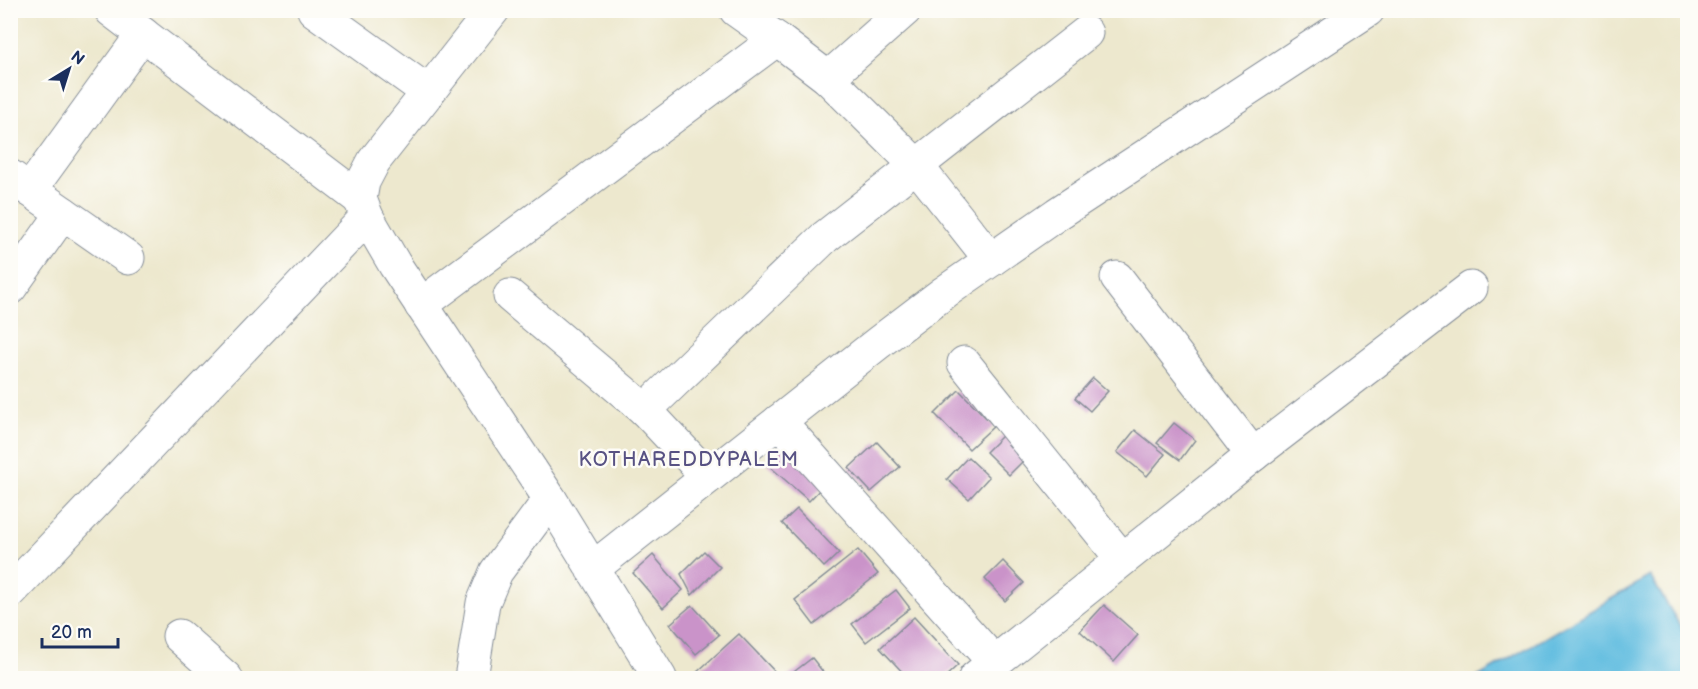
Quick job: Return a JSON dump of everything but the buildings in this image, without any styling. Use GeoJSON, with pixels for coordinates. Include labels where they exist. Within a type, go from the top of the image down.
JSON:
{"type":"FeatureCollection","features":[{"type":"Feature","properties":{"kind":"street"},"geometry":{"type":"LineString","coordinates":[[111,10],[364,208],[421,305],[550,499],[660,678]]}},
{"type":"Feature","properties":{"kind":"street"},"geometry":{"type":"LineString","coordinates":[[314,10],[428,92]]}},
{"type":"Feature","properties":{"kind":"street"},"geometry":{"type":"LineString","coordinates":[[10,592],[364,208],[363,182],[374,161],[493,10]]}},
{"type":"Feature","properties":{"kind":"street"},"geometry":{"type":"LineString","coordinates":[[735,10],[828,78],[916,165],[991,260]]}},
{"type":"Feature","properties":{"kind":"street"},"geometry":{"type":"LineString","coordinates":[[828,78],[905,10]]}},
{"type":"Feature","properties":{"kind":"street"},"geometry":{"type":"LineString","coordinates":[[592,569],[945,292],[1057,214],[1368,10]]}},
{"type":"Feature","properties":{"kind":"street"},"geometry":{"type":"LineString","coordinates":[[645,410],[825,237],[1086,33]]}},
{"type":"Feature","properties":{"kind":"street"},"geometry":{"type":"LineString","coordinates":[[128,258],[20,183],[143,34]]}},
{"type":"Feature","properties":{"kind":"street"},"geometry":{"type":"LineString","coordinates":[[421,305],[777,39]]}},
{"type":"Feature","properties":{"kind":"street"},"geometry":{"type":"LineString","coordinates":[[10,288],[63,213]]}},
{"type":"Feature","properties":{"kind":"street"},"geometry":{"type":"LineString","coordinates":[[1117,278],[1253,455]]}},
{"type":"Feature","properties":{"kind":"street"},"geometry":{"type":"LineString","coordinates":[[778,421],[985,670],[1253,455],[1471,288]]}},
{"type":"Feature","properties":{"kind":"street"},"geometry":{"type":"LineString","coordinates":[[510,296],[645,410],[708,477]]}},
{"type":"Feature","properties":{"kind":"street"},"geometry":{"type":"LineString","coordinates":[[964,363],[1122,559]]}},
{"type":"Feature","properties":{"kind":"street"},"geometry":{"type":"LineString","coordinates":[[471,678],[483,603],[496,572],[550,499]]}},
{"type":"Feature","properties":{"kind":"street"},"geometry":{"type":"LineString","coordinates":[[179,636],[226,678]]}},
{"type":"Feature","properties":{"kind":"water"},"geometry":{"type":"Polygon","coordinates":[[[1650,576],[1687,637],[1687,678],[1476,678],[1650,576]]]}},
{"type":"Feature","properties":{"kind":"district","name":"KOTHAREDDYPALEM"},"geometry":{"type":"Point","coordinates":[689,459]}}]}
